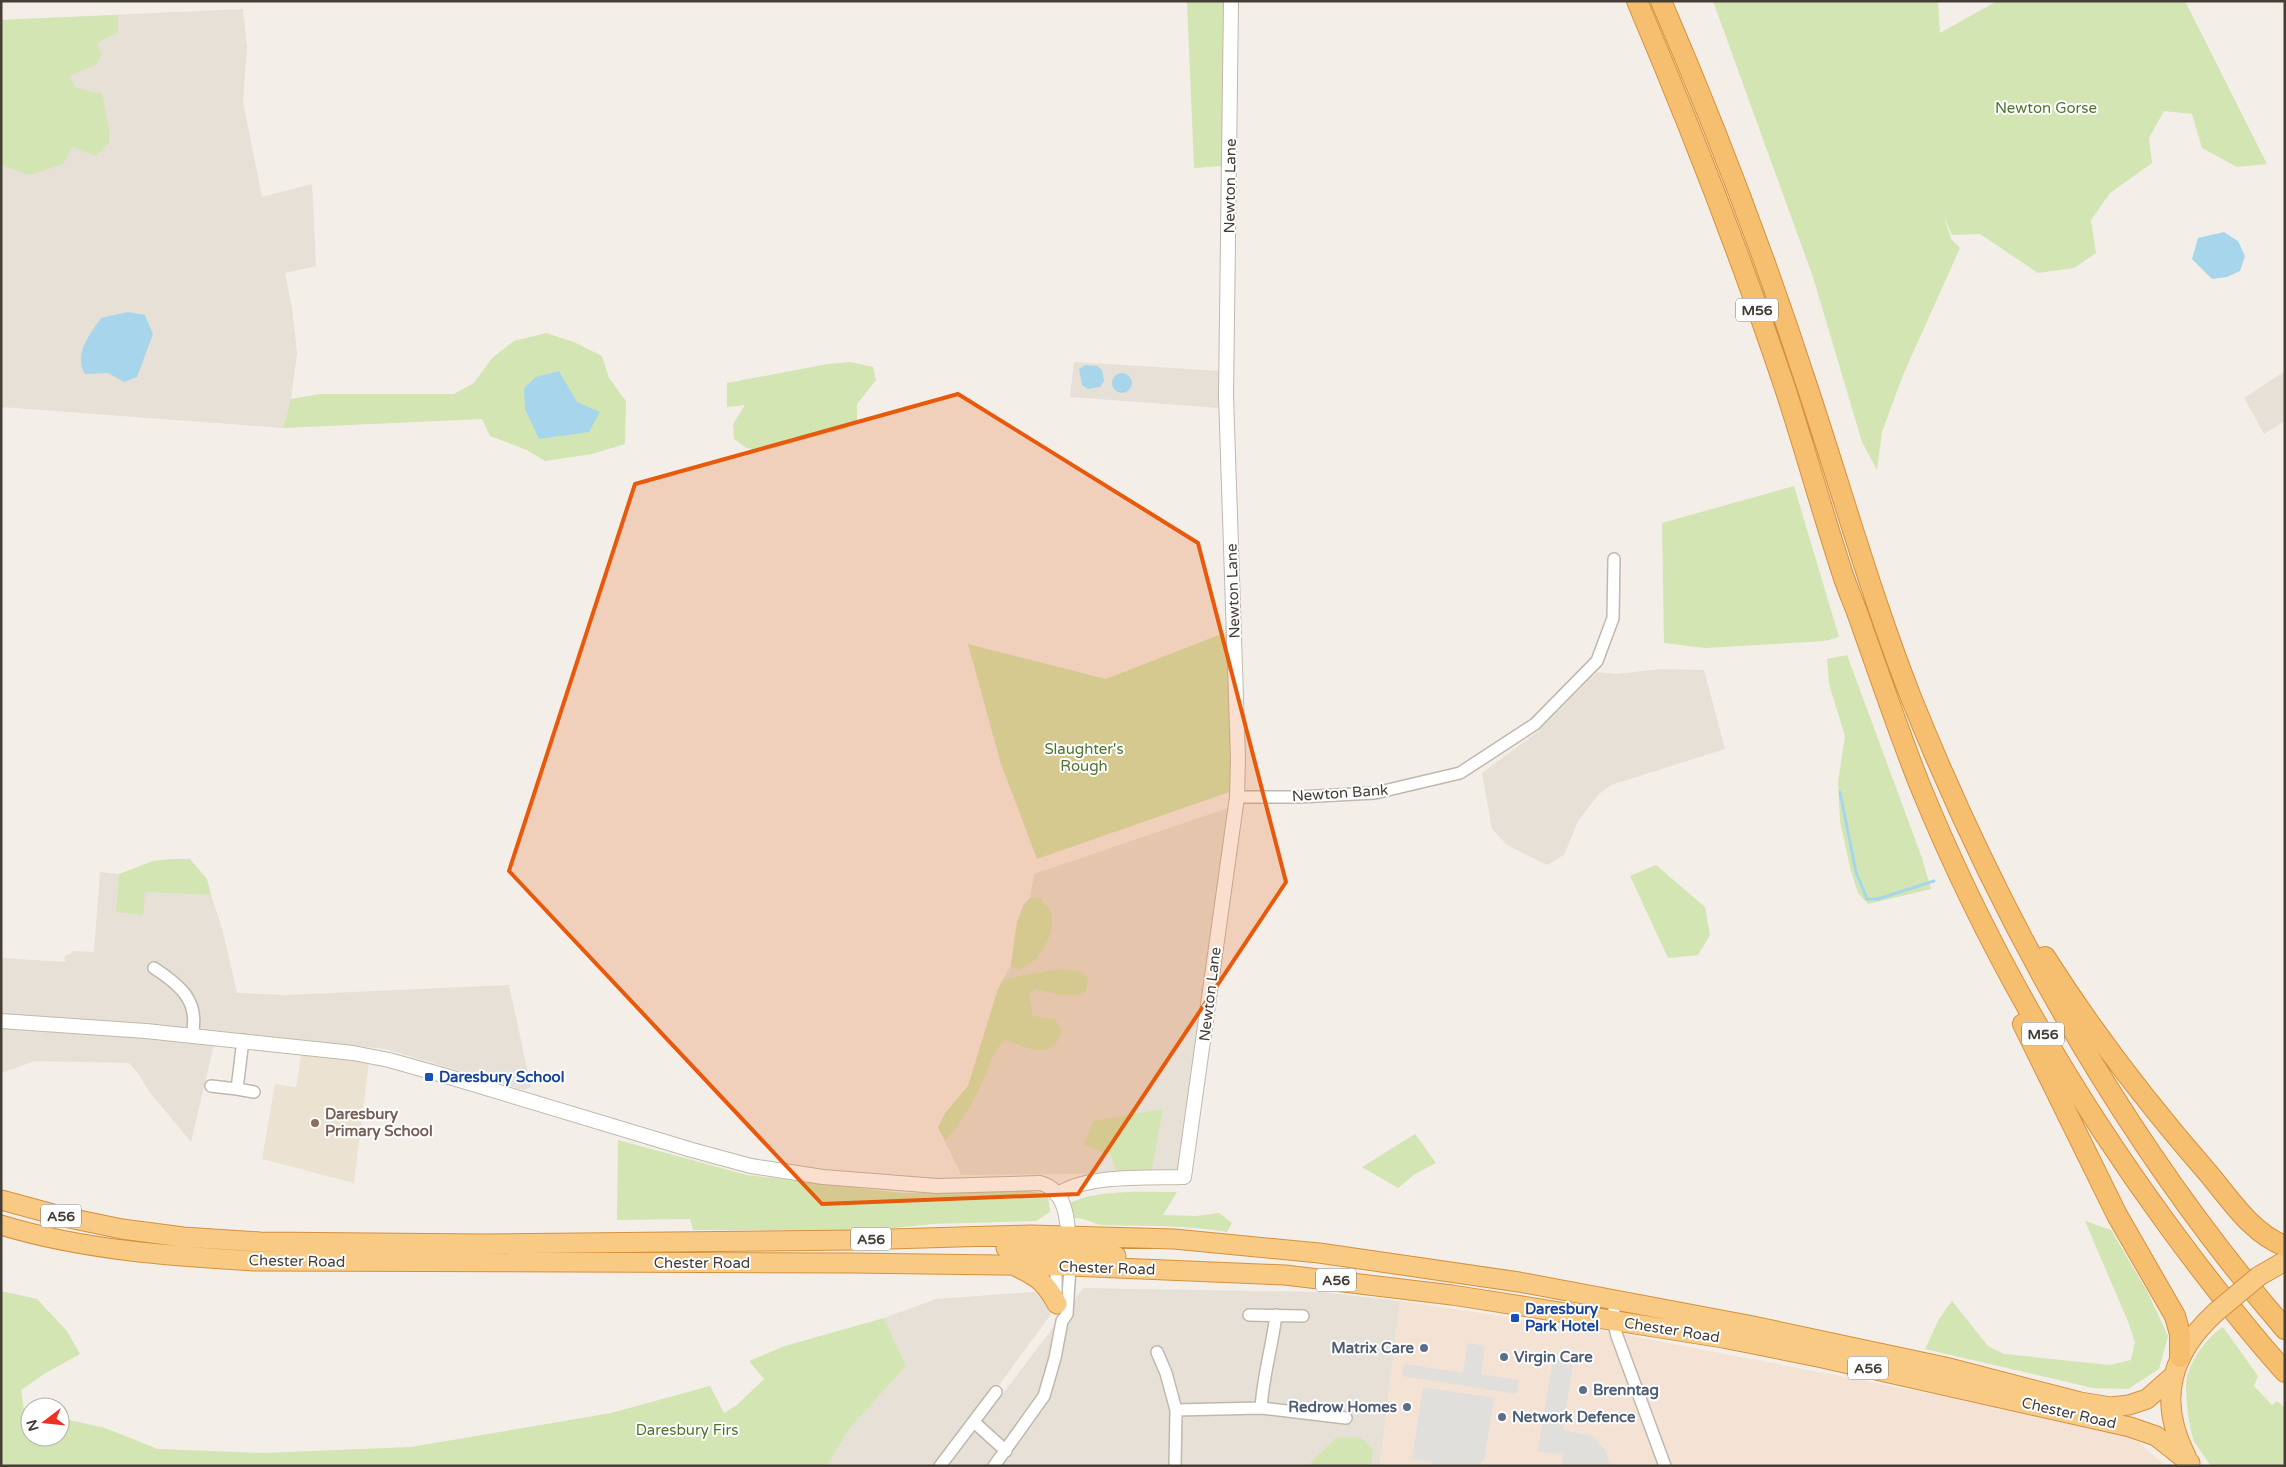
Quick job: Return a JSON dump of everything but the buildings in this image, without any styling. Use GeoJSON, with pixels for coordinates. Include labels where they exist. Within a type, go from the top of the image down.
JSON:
{"type":"FeatureCollection","features":[{"type":"Feature","properties":{"kind":"highway","name":"M56"},"geometry":{"type":"LineString","coordinates":[[1637,1],[1688,124],[1738,255],[1785,388],[1843,574],[1906,750],[1947,847],[2024,1002],[2097,1124],[2192,1257],[2236,1315],[2285,1372]]}},
{"type":"Feature","properties":{"kind":"highway","name":"M56"},"geometry":{"type":"LineString","coordinates":[[1662,1],[1708,113],[1759,247],[1806,382],[1894,650],[1945,779],[1972,838],[2001,899],[2054,999],[2110,1092],[2182,1199],[2256,1296],[2285,1329]]}},
{"type":"Feature","properties":{"kind":"highway"},"geometry":{"type":"LineString","coordinates":[[1972,838],[2074,1005],[2124,1074],[2249,1221],[2267,1237],[2285,1246]]}},
{"type":"Feature","properties":{"kind":"highway"},"geometry":{"type":"LineString","coordinates":[[1947,847],[1969,917],[1988,958],[2100,1177],[2117,1215],[2175,1316],[2180,1334],[2180,1357]]}},
{"type":"Feature","properties":{"kind":"highway","name":"Chester Road"},"geometry":{"type":"LineString","coordinates":[[1,1200],[64,1217],[122,1228],[183,1237],[260,1242],[484,1244],[891,1239],[1063,1251],[1230,1272],[1374,1284],[1613,1320],[1818,1357],[2130,1427],[2156,1436],[2191,1464]]}},
{"type":"Feature","properties":{"kind":"highway","name":"Chester Road"},"geometry":{"type":"LineString","coordinates":[[1,1225],[71,1241],[120,1249],[181,1257],[255,1261],[851,1263],[1015,1266],[1063,1251],[1174,1239],[1319,1252],[1426,1267],[1615,1300],[1766,1329],[1953,1369],[2080,1402],[2111,1407],[2129,1405],[2147,1399],[2155,1394],[2173,1376]]}},
{"type":"Feature","properties":{"kind":"highway"},"geometry":{"type":"LineString","coordinates":[[2191,1464],[2179,1443],[2171,1404],[2173,1376],[2180,1357],[2192,1336],[2216,1312],[2259,1276],[2285,1261]]}},
{"type":"Feature","properties":{"kind":"highway"},"geometry":{"type":"LineString","coordinates":[[1015,1266],[1038,1278],[1048,1287],[1059,1312]]}},
{"type":"Feature","properties":{"kind":"street","name":"Newton Lane"},"geometry":{"type":"LineString","coordinates":[[1059,1198],[1072,1185],[1090,1182],[1184,1177],[1237,797],[1226,396],[1231,1]]}},
{"type":"Feature","properties":{"kind":"street","name":"Newton Bank"},"geometry":{"type":"LineString","coordinates":[[1237,797],[1298,797],[1375,793],[1460,773],[1535,724],[1597,662],[1612,618],[1614,560]]}},
{"type":"Feature","properties":{"kind":"street"},"geometry":{"type":"LineString","coordinates":[[154,968],[185,991],[194,1016],[195,1023],[192,1035]]}},
{"type":"Feature","properties":{"kind":"street"},"geometry":{"type":"LineString","coordinates":[[1,1021],[192,1035],[353,1053],[389,1060],[751,1166],[823,1177],[937,1186],[1040,1184],[1051,1188],[1059,1198],[1058,1210],[1067,1314],[1059,1312]]}},
{"type":"Feature","properties":{"kind":"street"},"geometry":{"type":"LineString","coordinates":[[237,1089],[243,1040]]}},
{"type":"Feature","properties":{"kind":"street"},"geometry":{"type":"LineString","coordinates":[[211,1086],[254,1092]]}},
{"type":"Feature","properties":{"kind":"street"},"geometry":{"type":"LineString","coordinates":[[994,1466],[1044,1396],[1055,1358],[1063,1251]]}},
{"type":"Feature","properties":{"kind":"street"},"geometry":{"type":"LineString","coordinates":[[1615,1300],[1613,1320],[1620,1346],[1665,1466]]}},
{"type":"Feature","properties":{"kind":"street"},"geometry":{"type":"LineString","coordinates":[[1249,1315],[1303,1316]]}},
{"type":"Feature","properties":{"kind":"street"},"geometry":{"type":"LineString","coordinates":[[1261,1408],[1263,1381],[1270,1356],[1276,1315]]}},
{"type":"Feature","properties":{"kind":"street"},"geometry":{"type":"LineString","coordinates":[[1157,1352],[1166,1374],[1176,1410],[1175,1466]]}},
{"type":"Feature","properties":{"kind":"street"},"geometry":{"type":"LineString","coordinates":[[940,1466],[996,1392]]}},
{"type":"Feature","properties":{"kind":"street"},"geometry":{"type":"LineString","coordinates":[[1176,1410],[1261,1408],[1346,1418]]}},
{"type":"Feature","properties":{"kind":"street"},"geometry":{"type":"LineString","coordinates":[[974,1422],[1006,1451]]}},
{"type":"Feature","properties":{"kind":"highlighted area"},"geometry":{"type":"Polygon","coordinates":[[[958,394],[1198,543],[1286,882],[1078,1194],[822,1204],[509,871],[635,484],[958,394]]]}},
{"type":"Feature","properties":{"kind":"shaded area"},"geometry":{"type":"Polygon","coordinates":[[[243,9],[247,47],[243,102],[262,197],[312,184],[316,266],[285,273],[292,308],[297,353],[291,399],[283,428],[1,407],[1,20],[243,9]]]}},
{"type":"Feature","properties":{"kind":"shaded area"},"geometry":{"type":"Polygon","coordinates":[[[1074,362],[1220,371],[1220,408],[1070,397],[1074,362]]]}},
{"type":"Feature","properties":{"kind":"shaded area"},"geometry":{"type":"Polygon","coordinates":[[[2285,371],[2285,421],[2264,434],[2244,398],[2285,371]]]}},
{"type":"Feature","properties":{"kind":"shaded area"},"geometry":{"type":"Polygon","coordinates":[[[1661,669],[1704,670],[1725,749],[1611,785],[1598,795],[1578,821],[1564,855],[1547,865],[1507,845],[1492,829],[1482,773],[1539,731],[1597,672],[1616,674],[1661,669]]]}},
{"type":"Feature","properties":{"kind":"shaded area"},"geometry":{"type":"Polygon","coordinates":[[[1231,807],[1184,1170],[1158,1173],[961,1175],[938,1127],[946,1112],[968,1086],[998,989],[1011,965],[1017,922],[1023,905],[1030,898],[1034,874],[1231,807]]]}},
{"type":"Feature","properties":{"kind":"shaded area"},"geometry":{"type":"Polygon","coordinates":[[[100,872],[119,874],[116,912],[145,892],[211,895],[223,932],[237,993],[286,995],[509,985],[531,1087],[524,1090],[385,1049],[198,1029],[133,1025],[216,1036],[191,1142],[148,1090],[129,1063],[35,1061],[1,1073],[1,958],[66,962],[64,957],[74,951],[94,952],[100,872]]]}},
{"type":"Feature","properties":{"kind":"shaded area","name":"Daresbury Primary School"},"geometry":{"type":"Polygon","coordinates":[[[302,1051],[369,1061],[354,1183],[262,1159],[275,1084],[296,1087],[302,1051]]]}},
{"type":"Feature","properties":{"kind":"shaded area"},"geometry":{"type":"Polygon","coordinates":[[[1083,1288],[1320,1292],[1400,1301],[1380,1466],[948,1466],[1083,1288]]]}},
{"type":"Feature","properties":{"kind":"shaded area"},"geometry":{"type":"Polygon","coordinates":[[[1046,1291],[1051,1314],[940,1466],[827,1466],[849,1429],[906,1366],[884,1318],[936,1299],[1046,1291]]]}},
{"type":"Feature","properties":{"kind":"shaded area"},"geometry":{"type":"Polygon","coordinates":[[[1400,1301],[1616,1333],[2125,1431],[2166,1466],[1380,1466],[1400,1301]]]}},
{"type":"Feature","properties":{"kind":"shaded area"},"geometry":{"type":"Polygon","coordinates":[[[1468,1343],[1485,1346],[1481,1374],[1519,1380],[1517,1394],[1402,1376],[1404,1364],[1463,1373],[1468,1343]]]}},
{"type":"Feature","properties":{"kind":"shaded area"},"geometry":{"type":"Polygon","coordinates":[[[1553,1359],[1573,1363],[1563,1430],[1593,1436],[1606,1451],[1610,1466],[1562,1466],[1563,1455],[1538,1451],[1553,1359]]]}},
{"type":"Feature","properties":{"kind":"shaded area"},"geometry":{"type":"Polygon","coordinates":[[[1423,1387],[1494,1398],[1484,1461],[1481,1461],[1480,1466],[1432,1466],[1432,1462],[1412,1459],[1423,1387]]]}},
{"type":"Feature","properties":{"kind":"green space"},"geometry":{"type":"Polygon","coordinates":[[[1187,1],[1226,1],[1222,166],[1194,168],[1187,1]]]}},
{"type":"Feature","properties":{"kind":"green space","name":"Newton Gorse"},"geometry":{"type":"Polygon","coordinates":[[[1713,1],[1938,1],[1940,33],[1997,1],[2185,1],[2267,164],[2237,167],[2202,148],[2192,114],[2164,111],[2149,138],[2152,163],[2110,193],[2091,220],[2096,253],[2074,268],[2038,273],[1980,234],[1952,235],[1944,216],[1951,239],[1960,248],[1903,375],[1882,432],[1877,470],[1862,442],[1813,277],[1713,1]]]}},
{"type":"Feature","properties":{"kind":"green space"},"geometry":{"type":"Polygon","coordinates":[[[118,15],[118,32],[97,43],[102,54],[96,65],[69,76],[75,87],[102,93],[109,129],[109,143],[96,156],[72,147],[63,164],[29,175],[1,165],[1,20],[118,15]]]}},
{"type":"Feature","properties":{"kind":"green space"},"geometry":{"type":"Polygon","coordinates":[[[546,333],[574,342],[602,356],[609,378],[626,401],[625,444],[592,454],[545,461],[527,450],[490,436],[482,419],[283,428],[291,399],[321,394],[454,394],[474,383],[492,358],[514,341],[546,333]]]}},
{"type":"Feature","properties":{"kind":"green space"},"geometry":{"type":"Polygon","coordinates":[[[850,362],[873,367],[876,380],[857,404],[857,423],[847,428],[763,451],[747,448],[734,439],[733,424],[745,405],[727,407],[727,383],[828,364],[850,362]]]}},
{"type":"Feature","properties":{"kind":"green space"},"geometry":{"type":"Polygon","coordinates":[[[1794,486],[1839,637],[1825,641],[1705,648],[1664,643],[1662,523],[1794,486]]]}},
{"type":"Feature","properties":{"kind":"green space","name":"Slaughter's Rough"},"geometry":{"type":"Polygon","coordinates":[[[1229,631],[1235,790],[1037,859],[1001,764],[968,644],[1106,679],[1229,631]]]}},
{"type":"Feature","properties":{"kind":"green space"},"geometry":{"type":"Polygon","coordinates":[[[1847,655],[1922,858],[1931,889],[1868,904],[1858,893],[1840,821],[1838,782],[1845,736],[1829,684],[1827,659],[1847,655]]]}},
{"type":"Feature","properties":{"kind":"green space"},"geometry":{"type":"Polygon","coordinates":[[[190,859],[207,879],[211,895],[145,892],[143,915],[116,912],[119,874],[153,861],[190,859]]]}},
{"type":"Feature","properties":{"kind":"green space"},"geometry":{"type":"Polygon","coordinates":[[[1656,865],[1705,907],[1710,935],[1698,955],[1668,958],[1630,876],[1656,865]]]}},
{"type":"Feature","properties":{"kind":"green space"},"geometry":{"type":"Polygon","coordinates":[[[1030,898],[1040,898],[1048,908],[1052,919],[1052,928],[1040,954],[1026,967],[1019,970],[1011,965],[1015,938],[1021,912],[1030,898]]]}},
{"type":"Feature","properties":{"kind":"green space"},"geometry":{"type":"Polygon","coordinates":[[[1059,969],[1080,971],[1088,978],[1086,991],[1080,994],[1067,995],[1034,989],[1029,994],[1033,1016],[1055,1019],[1062,1031],[1057,1041],[1052,1047],[1038,1050],[1005,1040],[994,1055],[970,1107],[945,1141],[938,1127],[946,1112],[968,1086],[998,989],[1004,979],[1059,969]]]}},
{"type":"Feature","properties":{"kind":"green space"},"geometry":{"type":"Polygon","coordinates":[[[1163,1109],[1151,1173],[1117,1173],[1111,1155],[1084,1145],[1093,1121],[1163,1109]]]}},
{"type":"Feature","properties":{"kind":"green space"},"geometry":{"type":"Polygon","coordinates":[[[1415,1134],[1436,1163],[1415,1174],[1398,1188],[1362,1167],[1415,1134]]]}},
{"type":"Feature","properties":{"kind":"green space"},"geometry":{"type":"Polygon","coordinates":[[[618,1140],[747,1175],[902,1193],[1028,1191],[1048,1194],[1050,1212],[1036,1221],[932,1224],[876,1230],[693,1230],[690,1219],[617,1220],[618,1140]]]}},
{"type":"Feature","properties":{"kind":"green space"},"geometry":{"type":"Polygon","coordinates":[[[1122,1192],[1177,1192],[1163,1215],[1196,1216],[1219,1213],[1232,1223],[1227,1232],[1181,1227],[1100,1225],[1071,1218],[1070,1203],[1094,1195],[1122,1192]]]}},
{"type":"Feature","properties":{"kind":"green space"},"geometry":{"type":"Polygon","coordinates":[[[2085,1221],[2111,1230],[2147,1291],[2168,1336],[2159,1369],[2128,1389],[2093,1388],[1925,1349],[1939,1319],[1952,1301],[1988,1346],[2004,1354],[2110,1365],[2131,1360],[2135,1342],[2085,1221]]]}},
{"type":"Feature","properties":{"kind":"green space","name":"Daresbury Firs"},"geometry":{"type":"Polygon","coordinates":[[[1,1291],[37,1299],[67,1331],[80,1354],[44,1374],[21,1390],[20,1447],[70,1447],[70,1420],[105,1428],[158,1449],[263,1453],[411,1447],[611,1413],[710,1386],[724,1413],[737,1405],[764,1379],[749,1361],[785,1346],[884,1318],[906,1366],[849,1429],[827,1466],[1,1466],[1,1291]]]}},
{"type":"Feature","properties":{"kind":"green space"},"geometry":{"type":"Polygon","coordinates":[[[2223,1327],[2258,1376],[2254,1386],[2272,1405],[2277,1401],[2285,1408],[2285,1466],[2211,1466],[2195,1443],[2188,1411],[2187,1377],[2192,1363],[2201,1349],[2223,1327]]]}},
{"type":"Feature","properties":{"kind":"green space"},"geometry":{"type":"Polygon","coordinates":[[[1337,1437],[1360,1437],[1373,1450],[1371,1466],[1310,1466],[1312,1461],[1337,1437]]]}},
{"type":"Feature","properties":{"kind":"water"},"geometry":{"type":"Polygon","coordinates":[[[2224,232],[2238,241],[2245,256],[2240,271],[2227,277],[2212,279],[2192,259],[2198,238],[2224,232]]]}},
{"type":"Feature","properties":{"kind":"water"},"geometry":{"type":"Polygon","coordinates":[[[128,312],[145,315],[153,334],[137,377],[124,382],[108,373],[85,374],[81,359],[84,344],[101,318],[128,312]]]}},
{"type":"Feature","properties":{"kind":"water"},"geometry":{"type":"Polygon","coordinates":[[[1085,365],[1097,366],[1102,370],[1104,381],[1100,387],[1088,389],[1082,385],[1079,369],[1085,365]]]}},
{"type":"Feature","properties":{"kind":"water"},"geometry":{"type":"Polygon","coordinates":[[[559,371],[577,402],[600,412],[589,432],[539,439],[525,409],[524,388],[536,377],[559,371]]]}},
{"type":"Feature","properties":{"kind":"water"},"geometry":{"type":"Polygon","coordinates":[[[1122,373],[1129,376],[1132,383],[1129,390],[1122,393],[1115,390],[1112,383],[1115,376],[1122,373]]]}},
{"type":"Feature","properties":{"kind":"waterway"},"geometry":{"type":"LineString","coordinates":[[1840,792],[1856,872],[1867,899],[1878,899],[1934,881]]}},
{"type":"Feature","properties":{"kind":"place","name":"Daresbury School"},"geometry":{"type":"Point","coordinates":[429,1077]}},
{"type":"Feature","properties":{"kind":"place","name":"Daresbury Primary School"},"geometry":{"type":"Point","coordinates":[315,1123]}},
{"type":"Feature","properties":{"kind":"place","name":"Daresbury Park Hotel"},"geometry":{"type":"Point","coordinates":[1515,1318]}},
{"type":"Feature","properties":{"kind":"place","name":"Matrix Care"},"geometry":{"type":"Point","coordinates":[1424,1348]}},
{"type":"Feature","properties":{"kind":"place","name":"Virgin Care"},"geometry":{"type":"Point","coordinates":[1504,1357]}},
{"type":"Feature","properties":{"kind":"place","name":"Brenntag"},"geometry":{"type":"Point","coordinates":[1583,1390]}},
{"type":"Feature","properties":{"kind":"place","name":"Redrow Homes"},"geometry":{"type":"Point","coordinates":[1407,1407]}},
{"type":"Feature","properties":{"kind":"place","name":"Network Defence"},"geometry":{"type":"Point","coordinates":[1502,1417]}}]}
